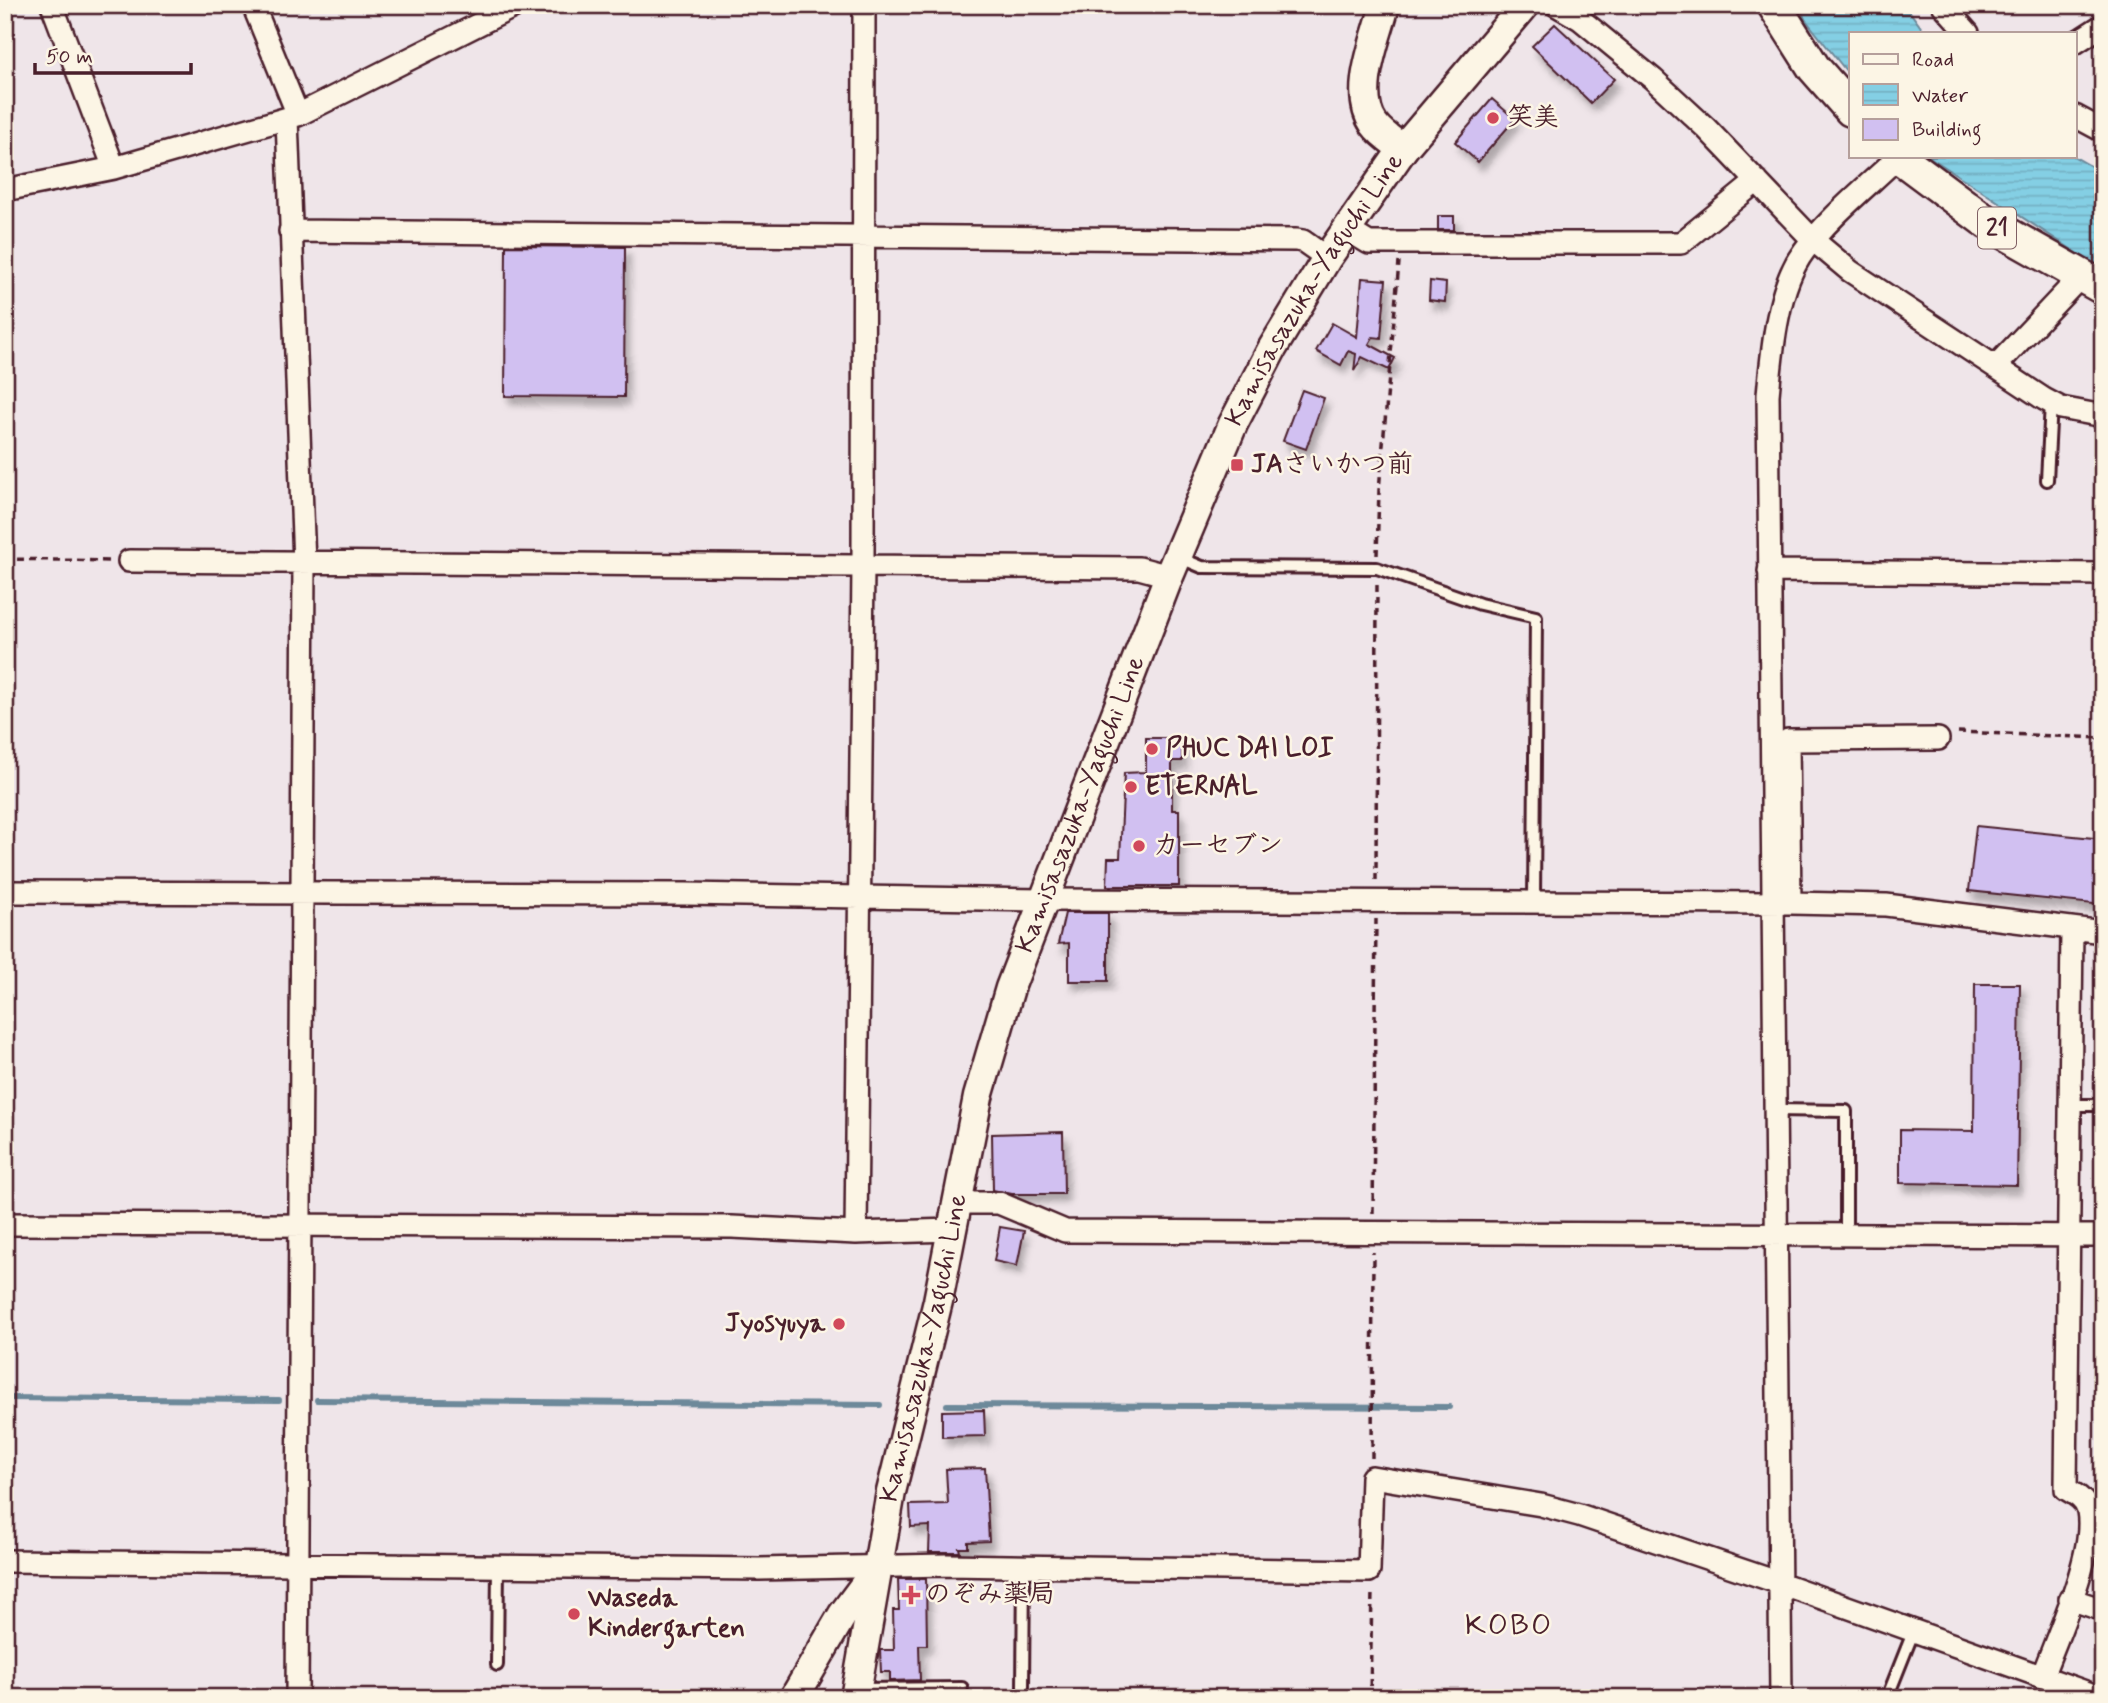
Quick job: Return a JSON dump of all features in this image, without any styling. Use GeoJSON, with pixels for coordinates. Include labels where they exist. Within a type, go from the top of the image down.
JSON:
{"type":"FeatureCollection","features":[{"type":"Feature","properties":{"kind":"main road"},"geometry":{"type":"LineString","coordinates":[[1385,5],[1366,85],[1367,107],[1373,123],[1403,149]]}},
{"type":"Feature","properties":{"kind":"main road"},"geometry":{"type":"LineString","coordinates":[[1774,5],[1814,68],[1849,108]]}},
{"type":"Feature","properties":{"kind":"main road","name":"Kamisasazuka-Yaguchi Line"},"geometry":{"type":"LineString","coordinates":[[856,1693],[891,1492],[929,1340],[978,1097],[1010,988],[1173,566],[1233,424],[1272,349],[1327,258],[1403,149],[1518,8]]}},
{"type":"Feature","properties":{"kind":"main road","name":"21"},"geometry":{"type":"LineString","coordinates":[[1902,158],[1989,223],[2093,282]]}},
{"type":"Feature","properties":{"kind":"main road"},"geometry":{"type":"LineString","coordinates":[[794,1698],[843,1614],[878,1567]]}},
{"type":"Feature","properties":{"kind":"street"},"geometry":{"type":"LineString","coordinates":[[52,5],[114,168]]}},
{"type":"Feature","properties":{"kind":"street"},"geometry":{"type":"LineString","coordinates":[[253,5],[292,117],[290,231],[304,563],[297,1698]]}},
{"type":"Feature","properties":{"kind":"street"},"geometry":{"type":"LineString","coordinates":[[5,190],[114,168],[292,117],[517,5]]}},
{"type":"Feature","properties":{"kind":"street"},"geometry":{"type":"LineString","coordinates":[[856,1233],[863,566],[864,5]]}},
{"type":"Feature","properties":{"kind":"street"},"geometry":{"type":"LineString","coordinates":[[1556,5],[1580,19],[1653,79],[1813,240],[1850,271],[2051,403],[2061,408],[2103,416]]}},
{"type":"Feature","properties":{"kind":"street"},"geometry":{"type":"LineString","coordinates":[[1942,5],[1967,32]]}},
{"type":"Feature","properties":{"kind":"street"},"geometry":{"type":"LineString","coordinates":[[2076,42],[2103,24]]}},
{"type":"Feature","properties":{"kind":"street"},"geometry":{"type":"LineString","coordinates":[[2076,117],[2103,131]]}},
{"type":"Feature","properties":{"kind":"street"},"geometry":{"type":"LineString","coordinates":[[1781,1698],[1775,1110],[1781,903],[1781,777],[1769,570],[1768,395],[1772,348],[1794,268],[1813,240],[1897,158]]}},
{"type":"Feature","properties":{"kind":"street"},"geometry":{"type":"LineString","coordinates":[[1346,229],[1369,243],[1681,243],[1757,181]]}},
{"type":"Feature","properties":{"kind":"street"},"geometry":{"type":"LineString","coordinates":[[290,231],[1303,241],[1327,258]]}},
{"type":"Feature","properties":{"kind":"street"},"geometry":{"type":"LineString","coordinates":[[1996,366],[2093,282]]}},
{"type":"Feature","properties":{"kind":"street"},"geometry":{"type":"LineString","coordinates":[[129,561],[1139,568],[1173,566]]}},
{"type":"Feature","properties":{"kind":"street"},"geometry":{"type":"LineString","coordinates":[[1769,570],[2103,574]]}},
{"type":"Feature","properties":{"kind":"street"},"geometry":{"type":"LineString","coordinates":[[1781,777],[1788,740],[1938,738]]}},
{"type":"Feature","properties":{"kind":"street"},"geometry":{"type":"LineString","coordinates":[[5,892],[1043,900],[1376,899],[1886,905],[2103,932]]}},
{"type":"Feature","properties":{"kind":"street"},"geometry":{"type":"LineString","coordinates":[[2042,1676],[2087,1547],[2088,1510],[2079,1497],[2066,1489],[2072,928]]}},
{"type":"Feature","properties":{"kind":"street"},"geometry":{"type":"LineString","coordinates":[[5,1224],[732,1227],[856,1233],[954,1217],[999,1203],[1065,1231],[1776,1237],[2103,1236]]}},
{"type":"Feature","properties":{"kind":"street"},"geometry":{"type":"LineString","coordinates":[[5,1562],[1369,1571],[1372,1477],[1554,1509],[1780,1583],[2102,1698]]}},
{"type":"Feature","properties":{"kind":"street"},"geometry":{"type":"LineString","coordinates":[[2070,1599],[2103,1610]]}},
{"type":"Feature","properties":{"kind":"lane"},"geometry":{"type":"LineString","coordinates":[[2047,480],[2051,403]]}},
{"type":"Feature","properties":{"kind":"lane"},"geometry":{"type":"LineString","coordinates":[[1173,566],[1377,568],[1480,604],[1536,617],[1534,901]]}},
{"type":"Feature","properties":{"kind":"lane"},"geometry":{"type":"LineString","coordinates":[[2070,1105],[2103,1105]]}},
{"type":"Feature","properties":{"kind":"lane"},"geometry":{"type":"LineString","coordinates":[[1775,1110],[1846,1111],[1846,1235]]}},
{"type":"Feature","properties":{"kind":"lane"},"geometry":{"type":"LineString","coordinates":[[497,1665],[498,1566]]}},
{"type":"Feature","properties":{"kind":"lane"},"geometry":{"type":"LineString","coordinates":[[1023,1687],[1024,1567]]}},
{"type":"Feature","properties":{"kind":"lane"},"geometry":{"type":"LineString","coordinates":[[1887,1698],[1914,1630]]}},
{"type":"Feature","properties":{"kind":"lane"},"geometry":{"type":"LineString","coordinates":[[856,1693],[962,1688]]}},
{"type":"Feature","properties":{"kind":"path"},"geometry":{"type":"LineString","coordinates":[[1372,1477],[1378,490],[1400,243]]}},
{"type":"Feature","properties":{"kind":"path"},"geometry":{"type":"LineString","coordinates":[[5,559],[129,561]]}},
{"type":"Feature","properties":{"kind":"path"},"geometry":{"type":"LineString","coordinates":[[1938,738],[1961,732],[2103,738]]}},
{"type":"Feature","properties":{"kind":"path"},"geometry":{"type":"LineString","coordinates":[[1369,1571],[1370,1698]]}},
{"type":"Feature","properties":{"kind":"water"},"geometry":{"type":"Polygon","coordinates":[[[1799,5],[1905,5],[1924,32],[1849,32],[1849,74],[1805,19],[1799,5]]]}},
{"type":"Feature","properties":{"kind":"water"},"geometry":{"type":"Polygon","coordinates":[[[1931,158],[2076,158],[2103,173],[2103,270],[1931,158]]]}},
{"type":"Feature","properties":{"kind":"building"},"geometry":{"type":"Polygon","coordinates":[[[1555,24],[1614,79],[1591,103],[1532,46],[1555,24]]]}},
{"type":"Feature","properties":{"kind":"building"},"geometry":{"type":"Polygon","coordinates":[[[1492,99],[1515,119],[1478,162],[1455,142],[1492,99]]]}},
{"type":"Feature","properties":{"kind":"building"},"geometry":{"type":"Polygon","coordinates":[[[1438,216],[1454,216],[1454,230],[1438,230],[1438,216]]]}},
{"type":"Feature","properties":{"kind":"building"},"geometry":{"type":"Polygon","coordinates":[[[506,246],[625,247],[624,397],[505,396],[506,246]]]}},
{"type":"Feature","properties":{"kind":"building"},"geometry":{"type":"Polygon","coordinates":[[[1362,278],[1386,280],[1381,338],[1373,337],[1369,344],[1395,358],[1389,370],[1362,357],[1354,371],[1356,354],[1348,351],[1341,365],[1316,351],[1332,323],[1357,337],[1362,278]]]}},
{"type":"Feature","properties":{"kind":"building"},"geometry":{"type":"Polygon","coordinates":[[[1430,281],[1446,283],[1445,302],[1429,300],[1430,281]]]}},
{"type":"Feature","properties":{"kind":"building"},"geometry":{"type":"Polygon","coordinates":[[[1302,390],[1324,398],[1306,449],[1283,441],[1302,390]]]}},
{"type":"Feature","properties":{"kind":"building"},"geometry":{"type":"Polygon","coordinates":[[[1146,738],[1182,738],[1182,761],[1172,761],[1172,810],[1179,810],[1179,886],[1107,886],[1108,858],[1120,858],[1124,773],[1146,772],[1146,738]]]}},
{"type":"Feature","properties":{"kind":"building"},"geometry":{"type":"Polygon","coordinates":[[[1976,826],[2103,839],[2103,905],[1969,891],[1976,826]]]}},
{"type":"Feature","properties":{"kind":"building"},"geometry":{"type":"Polygon","coordinates":[[[1065,913],[1108,913],[1108,981],[1069,981],[1069,943],[1058,944],[1065,913]]]}},
{"type":"Feature","properties":{"kind":"building"},"geometry":{"type":"Polygon","coordinates":[[[1975,984],[2020,984],[2017,1185],[1900,1183],[1900,1130],[1974,1131],[1975,984]]]}},
{"type":"Feature","properties":{"kind":"building"},"geometry":{"type":"Polygon","coordinates":[[[1063,1132],[1064,1194],[1012,1194],[993,1190],[992,1134],[1063,1132]]]}},
{"type":"Feature","properties":{"kind":"building"},"geometry":{"type":"Polygon","coordinates":[[[1000,1227],[1024,1231],[1017,1266],[994,1261],[1000,1227]]]}},
{"type":"Feature","properties":{"kind":"building"},"geometry":{"type":"Polygon","coordinates":[[[984,1410],[985,1436],[942,1437],[942,1411],[984,1410]]]}},
{"type":"Feature","properties":{"kind":"building"},"geometry":{"type":"Polygon","coordinates":[[[985,1468],[989,1541],[968,1542],[968,1548],[959,1548],[960,1552],[929,1552],[930,1526],[911,1527],[910,1505],[948,1504],[946,1469],[985,1468]]]}},
{"type":"Feature","properties":{"kind":"building"},"geometry":{"type":"Polygon","coordinates":[[[898,1579],[926,1579],[927,1645],[919,1645],[920,1680],[890,1681],[890,1672],[881,1672],[880,1650],[894,1650],[893,1610],[899,1610],[898,1579]]]}},
{"type":"Feature","properties":{"kind":"waterway"},"geometry":{"type":"LineString","coordinates":[[5,1398],[279,1400]]}},
{"type":"Feature","properties":{"kind":"waterway"},"geometry":{"type":"LineString","coordinates":[[317,1400],[880,1405]]}},
{"type":"Feature","properties":{"kind":"waterway"},"geometry":{"type":"LineString","coordinates":[[947,1405],[1449,1407]]}},
{"type":"Feature","properties":{"kind":"place","name":"笑美"},"geometry":{"type":"Point","coordinates":[1493,118]}},
{"type":"Feature","properties":{"kind":"place","name":"JAさいかつ前"},"geometry":{"type":"Point","coordinates":[1237,465]}},
{"type":"Feature","properties":{"kind":"place","name":"PHUC DAI LOI"},"geometry":{"type":"Point","coordinates":[1152,749]}},
{"type":"Feature","properties":{"kind":"place","name":"ETERNAL"},"geometry":{"type":"Point","coordinates":[1131,787]}},
{"type":"Feature","properties":{"kind":"place","name":"カーセブン"},"geometry":{"type":"Point","coordinates":[1139,846]}},
{"type":"Feature","properties":{"kind":"place","name":"Jyosyuya"},"geometry":{"type":"Point","coordinates":[839,1324]}},
{"type":"Feature","properties":{"kind":"place","name":"のぞみ薬局"},"geometry":{"type":"Point","coordinates":[911,1595]}},
{"type":"Feature","properties":{"kind":"place","name":"Waseda Kindergarten"},"geometry":{"type":"Point","coordinates":[574,1614]}},
{"type":"Feature","properties":{"kind":"district","name":"KOBO"},"geometry":{"type":"Point","coordinates":[1509,1625]}}]}
